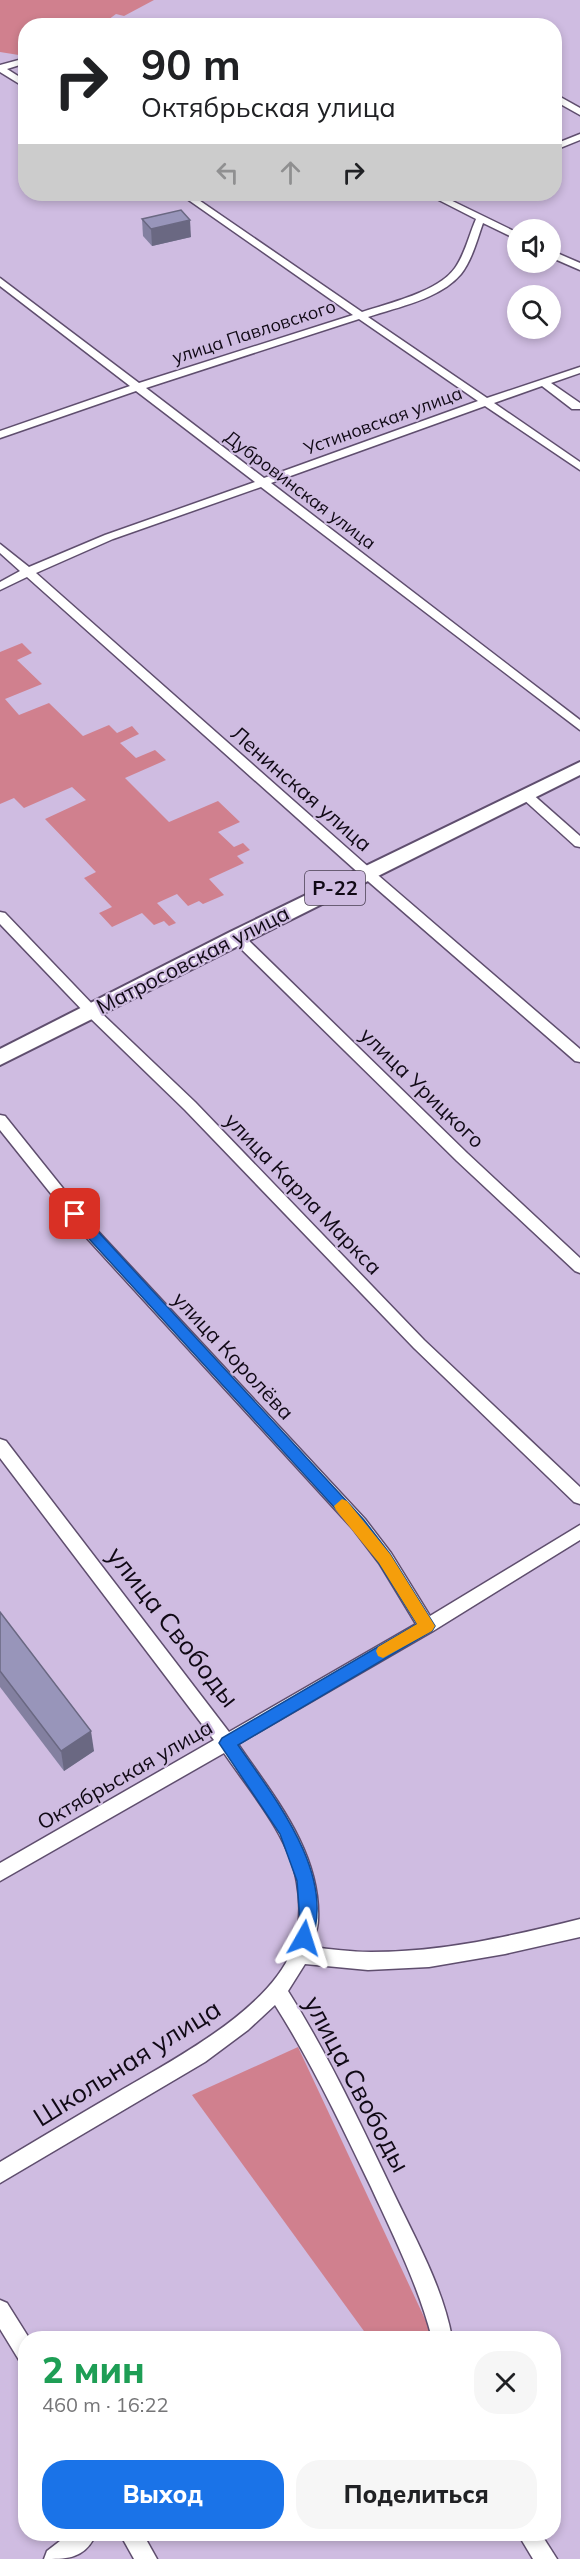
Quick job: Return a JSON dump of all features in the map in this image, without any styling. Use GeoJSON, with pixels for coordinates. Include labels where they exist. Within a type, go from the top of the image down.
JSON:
{"type":"FeatureCollection","features":[{"type":"Feature","properties":{"kind":"highway","name":"Матросовская улица"},"geometry":{"type":"LineString","coordinates":[[0,1058],[237,937],[580,768]]}},
{"type":"Feature","properties":{"kind":"street"},"geometry":{"type":"LineString","coordinates":[[0,68],[18,62]]}},
{"type":"Feature","properties":{"kind":"street"},"geometry":{"type":"LineString","coordinates":[[0,68],[18,80]]}},
{"type":"Feature","properties":{"kind":"street"},"geometry":{"type":"LineString","coordinates":[[562,101],[580,112]]}},
{"type":"Feature","properties":{"kind":"street"},"geometry":{"type":"LineString","coordinates":[[562,144],[580,137]]}},
{"type":"Feature","properties":{"kind":"street"},"geometry":{"type":"LineString","coordinates":[[562,138],[568,141]]}},
{"type":"Feature","properties":{"kind":"street"},"geometry":{"type":"LineString","coordinates":[[194,201],[580,467]]}},
{"type":"Feature","properties":{"kind":"street"},"geometry":{"type":"LineString","coordinates":[[447,201],[507,232]]}},
{"type":"Feature","properties":{"kind":"street","name":"улица Павловского"},"geometry":{"type":"LineString","coordinates":[[0,435],[136,387],[407,301],[456,278],[461,271],[480,220]]}},
{"type":"Feature","properties":{"kind":"street"},"geometry":{"type":"LineString","coordinates":[[561,258],[580,267]]}},
{"type":"Feature","properties":{"kind":"street","name":"Дубровинская улица"},"geometry":{"type":"LineString","coordinates":[[0,281],[580,726]]}},
{"type":"Feature","properties":{"kind":"street","name":"Устиновская улица"},"geometry":{"type":"LineString","coordinates":[[0,587],[29,570],[263,482],[484,402],[580,370]]}},
{"type":"Feature","properties":{"kind":"street"},"geometry":{"type":"LineString","coordinates":[[543,382],[576,407],[580,406]]}},
{"type":"Feature","properties":{"kind":"street","name":"Ленинская улица"},"geometry":{"type":"LineString","coordinates":[[0,547],[29,570],[64,606],[367,873],[580,1057]]}},
{"type":"Feature","properties":{"kind":"street"},"geometry":{"type":"LineString","coordinates":[[526,795],[580,843]]}},
{"type":"Feature","properties":{"kind":"street","name":"улица Карла Маркса"},"geometry":{"type":"LineString","coordinates":[[0,916],[91,1011],[190,1106],[419,1344],[580,1497]]}},
{"type":"Feature","properties":{"kind":"street","name":"улица Урицкого"},"geometry":{"type":"LineString","coordinates":[[237,937],[462,1157],[580,1267]]}},
{"type":"Feature","properties":{"kind":"street","name":"улица Королёва"},"geometry":{"type":"LineString","coordinates":[[0,1120],[89,1231],[359,1524],[385,1558],[427,1626]]}},
{"type":"Feature","properties":{"kind":"street","name":"улица Свободы"},"geometry":{"type":"LineString","coordinates":[[0,1446],[227,1743],[287,1830],[306,1881],[309,1921],[300,1955],[277,1991],[309,2041],[357,2135],[419,2268],[441,2331]]}},
{"type":"Feature","properties":{"kind":"street","name":"Октябрьская улица"},"geometry":{"type":"LineString","coordinates":[[0,1873],[427,1626],[580,1532]]}},
{"type":"Feature","properties":{"kind":"street"},"geometry":{"type":"LineString","coordinates":[[300,1955],[375,1961],[437,1958],[505,1947],[580,1928]]}},
{"type":"Feature","properties":{"kind":"street","name":"Школьная улица"},"geometry":{"type":"LineString","coordinates":[[0,2173],[198,2055],[241,2024],[277,1991]]}},
{"type":"Feature","properties":{"kind":"street"},"geometry":{"type":"LineString","coordinates":[[0,2310],[18,2340]]}},
{"type":"Feature","properties":{"kind":"street"},"geometry":{"type":"LineString","coordinates":[[55,2559],[77,2541]]}},
{"type":"Feature","properties":{"kind":"street"},"geometry":{"type":"LineString","coordinates":[[135,2541],[146,2559]]}},
{"type":"Feature","properties":{"kind":"street"},"geometry":{"type":"LineString","coordinates":[[534,2541],[546,2559]]}},
{"type":"Feature","properties":{"kind":"shaded area"},"geometry":{"type":"Polygon","coordinates":[[[0,0],[154,0],[124,16],[116,14],[111,18],[18,18],[18,55],[0,52],[0,0]]]}},
{"type":"Feature","properties":{"kind":"shaded area"},"geometry":{"type":"Polygon","coordinates":[[[22,643],[32,653],[17,660],[42,684],[5,699],[19,715],[49,703],[83,736],[109,725],[117,733],[132,726],[139,734],[120,743],[136,758],[155,750],[166,760],[125,778],[169,822],[218,801],[240,822],[218,832],[234,847],[243,843],[250,850],[237,856],[244,863],[209,879],[224,895],[203,904],[199,901],[188,906],[177,894],[157,903],[176,923],[169,926],[164,921],[154,925],[142,913],[112,927],[99,913],[112,907],[84,878],[96,872],[45,819],[86,800],[72,787],[24,808],[14,798],[0,804],[0,652],[22,643]]]}},
{"type":"Feature","properties":{"kind":"shaded area"},"geometry":{"type":"Polygon","coordinates":[[[298,2047],[431,2331],[364,2331],[192,2095],[298,2047]]]}},
{"type":"Feature","properties":{"kind":"building"},"geometry":{"type":"Polygon","coordinates":[[[181,210],[190,220],[151,229],[142,219],[181,210]]]}},
{"type":"Feature","properties":{"kind":"building"},"geometry":{"type":"Polygon","coordinates":[[[0,1612],[91,1731],[61,1751],[0,1671],[0,1612]]]}},
{"type":"Feature","properties":{"kind":"slow traffic"},"geometry":{"type":"LineString","coordinates":[[342,1506],[385,1558],[427,1626],[383,1651]]}},
{"type":"Feature","properties":{"kind":"route"},"geometry":{"type":"LineString","coordinates":[[75,1214],[359,1524],[385,1558],[427,1626],[227,1743],[287,1830],[306,1881],[309,1921],[304,1938]]}}]}
